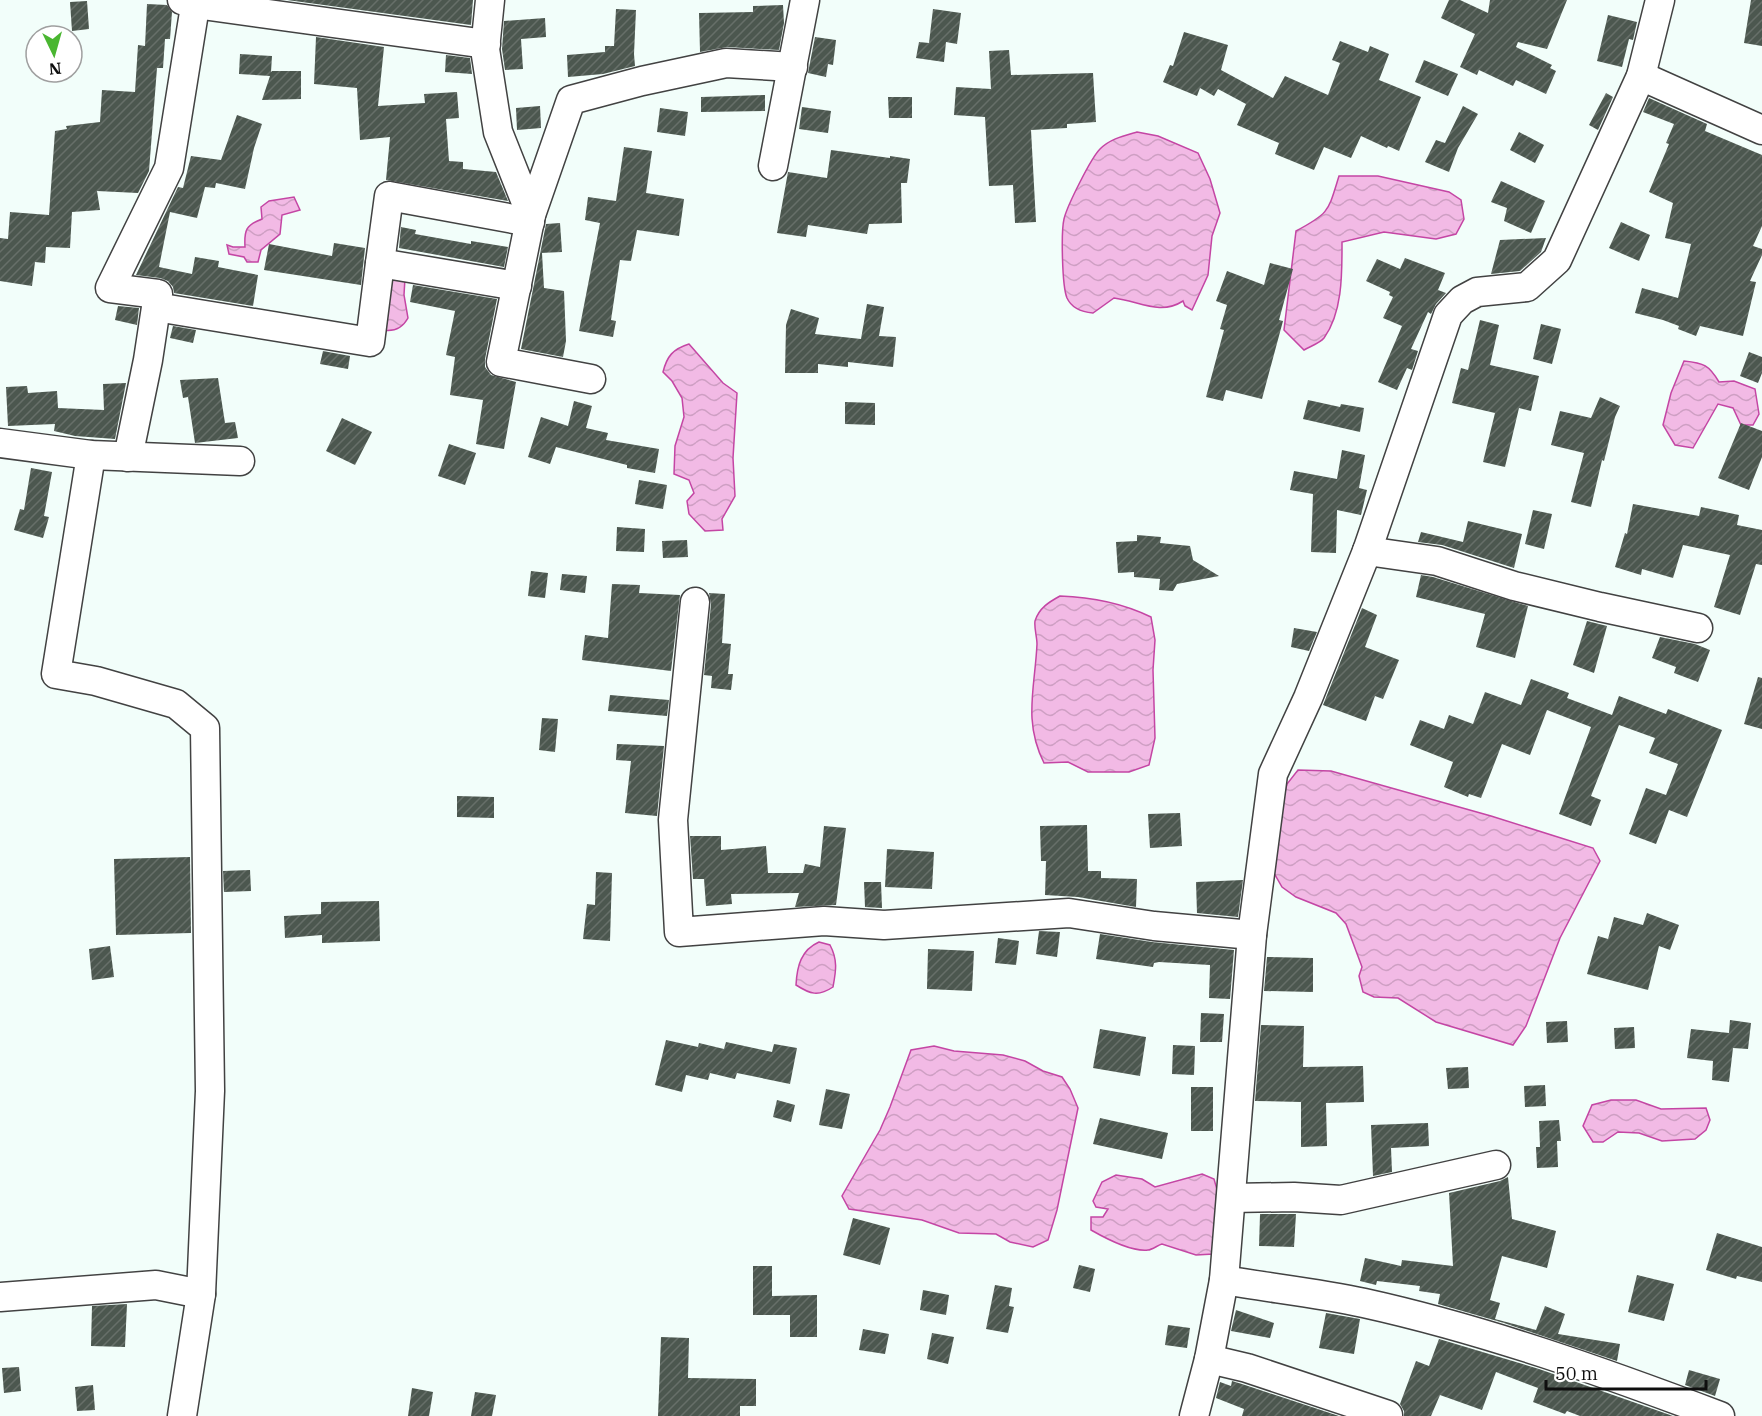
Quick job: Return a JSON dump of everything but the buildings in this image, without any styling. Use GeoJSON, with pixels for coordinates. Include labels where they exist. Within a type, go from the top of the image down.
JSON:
{"type":"FeatureCollection","features":[{"type":"Feature","properties":{"kind":"street"},"geometry":{"type":"LineString","coordinates":[[490,0],[486,44],[498,132],[531,219]]}},
{"type":"Feature","properties":{"kind":"street"},"geometry":{"type":"LineString","coordinates":[[773,166],[805,0]]}},
{"type":"Feature","properties":{"kind":"street"},"geometry":{"type":"LineString","coordinates":[[1194,1416],[1209,1359],[1224,1280],[1252,935],[1273,774],[1308,698],[1367,551],[1448,315],[1462,300],[1477,292],[1527,286],[1557,260],[1641,76],[1660,0]]}},
{"type":"Feature","properties":{"kind":"street"},"geometry":{"type":"LineString","coordinates":[[128,456],[148,360],[158,294],[110,288],[169,168],[191,1],[486,44]]}},
{"type":"Feature","properties":{"kind":"street"},"geometry":{"type":"LineString","coordinates":[[591,380],[501,362],[531,219],[571,100],[642,81],[726,63],[793,67]]}},
{"type":"Feature","properties":{"kind":"street"},"geometry":{"type":"LineString","coordinates":[[1641,76],[1762,130]]}},
{"type":"Feature","properties":{"kind":"street"},"geometry":{"type":"LineString","coordinates":[[156,307],[370,342],[389,196],[531,219]]}},
{"type":"Feature","properties":{"kind":"street"},"geometry":{"type":"LineString","coordinates":[[380,263],[517,286]]}},
{"type":"Feature","properties":{"kind":"street"},"geometry":{"type":"LineString","coordinates":[[0,443],[91,455],[240,461]]}},
{"type":"Feature","properties":{"kind":"street"},"geometry":{"type":"LineString","coordinates":[[91,455],[56,674],[96,681],[176,704],[205,728],[210,1091],[201,1294],[182,1416]]}},
{"type":"Feature","properties":{"kind":"street"},"geometry":{"type":"LineString","coordinates":[[1367,551],[1437,561],[1514,586],[1600,608],[1698,628]]}},
{"type":"Feature","properties":{"kind":"street"},"geometry":{"type":"LineString","coordinates":[[695,602],[673,820],[678,932],[824,921],[884,925],[1069,913],[1154,926],[1252,935]]}},
{"type":"Feature","properties":{"kind":"street"},"geometry":{"type":"LineString","coordinates":[[1231,1198],[1294,1197],[1341,1200],[1496,1165]]}},
{"type":"Feature","properties":{"kind":"street"},"geometry":{"type":"LineString","coordinates":[[1224,1280],[1363,1302],[1484,1334],[1606,1373],[1720,1416]]}},
{"type":"Feature","properties":{"kind":"street"},"geometry":{"type":"LineString","coordinates":[[0,1297],[156,1286],[201,1294]]}},
{"type":"Feature","properties":{"kind":"street"},"geometry":{"type":"LineString","coordinates":[[1209,1359],[1247,1368],[1388,1415]]}},
{"type":"Feature","properties":{"kind":"water"},"geometry":{"type":"Polygon","coordinates":[[[1137,132],[1158,136],[1198,153],[1210,179],[1220,213],[1212,236],[1208,275],[1192,310],[1185,306],[1183,301],[1166,307],[1158,307],[1114,298],[1093,313],[1081,311],[1072,305],[1065,292],[1062,259],[1064,219],[1080,182],[1100,149],[1112,140],[1137,132]]]}},
{"type":"Feature","properties":{"kind":"water"},"geometry":{"type":"Polygon","coordinates":[[[1339,176],[1378,176],[1449,192],[1461,200],[1464,219],[1456,234],[1436,239],[1384,232],[1342,242],[1340,292],[1335,316],[1324,338],[1304,350],[1284,330],[1296,231],[1316,220],[1326,210],[1339,176]]]}},
{"type":"Feature","properties":{"kind":"water"},"geometry":{"type":"Polygon","coordinates":[[[294,197],[300,210],[282,215],[280,234],[261,250],[258,262],[247,262],[244,257],[229,254],[227,245],[245,247],[247,229],[262,219],[261,207],[269,201],[294,197]]]}},
{"type":"Feature","properties":{"kind":"water"},"geometry":{"type":"Polygon","coordinates":[[[405,278],[404,295],[408,318],[397,329],[382,330],[381,280],[405,278]]]}},
{"type":"Feature","properties":{"kind":"water"},"geometry":{"type":"Polygon","coordinates":[[[689,344],[723,383],[737,393],[733,458],[735,496],[722,519],[723,530],[705,531],[689,514],[687,501],[694,493],[689,480],[674,474],[675,446],[684,417],[682,398],[672,381],[663,372],[672,354],[689,344]]]}},
{"type":"Feature","properties":{"kind":"water"},"geometry":{"type":"Polygon","coordinates":[[[1684,361],[1705,366],[1719,382],[1734,381],[1755,389],[1759,414],[1753,425],[1741,425],[1733,408],[1718,404],[1693,448],[1675,445],[1663,425],[1671,393],[1684,361]]]}},
{"type":"Feature","properties":{"kind":"water"},"geometry":{"type":"Polygon","coordinates":[[[1060,596],[1107,602],[1151,617],[1155,640],[1153,670],[1155,738],[1149,765],[1129,772],[1088,772],[1068,762],[1044,763],[1034,733],[1032,718],[1037,644],[1035,621],[1048,603],[1060,596]]]}},
{"type":"Feature","properties":{"kind":"water"},"geometry":{"type":"Polygon","coordinates":[[[1298,770],[1331,771],[1491,816],[1593,848],[1600,861],[1560,938],[1526,1026],[1513,1045],[1436,1022],[1398,998],[1374,997],[1363,992],[1359,976],[1362,967],[1346,924],[1336,913],[1296,897],[1282,887],[1274,873],[1281,808],[1287,784],[1298,770]]]}},
{"type":"Feature","properties":{"kind":"water"},"geometry":{"type":"Polygon","coordinates":[[[819,942],[830,945],[835,961],[835,971],[833,987],[814,993],[796,985],[801,959],[808,949],[819,942]]]}},
{"type":"Feature","properties":{"kind":"water"},"geometry":{"type":"Polygon","coordinates":[[[934,1046],[954,1051],[1003,1055],[1025,1061],[1043,1071],[1062,1077],[1070,1089],[1078,1108],[1057,1210],[1048,1240],[1033,1247],[1010,1242],[996,1234],[959,1233],[922,1220],[849,1209],[842,1196],[880,1130],[911,1050],[934,1046]]]}},
{"type":"Feature","properties":{"kind":"water"},"geometry":{"type":"Polygon","coordinates":[[[1611,1100],[1636,1100],[1661,1109],[1706,1108],[1710,1120],[1706,1130],[1695,1139],[1662,1141],[1639,1133],[1618,1132],[1603,1142],[1593,1142],[1583,1126],[1592,1105],[1611,1100]]]}},
{"type":"Feature","properties":{"kind":"water"},"geometry":{"type":"Polygon","coordinates":[[[1202,1174],[1214,1179],[1218,1193],[1213,1254],[1196,1255],[1162,1244],[1150,1250],[1134,1249],[1091,1230],[1091,1217],[1103,1217],[1108,1209],[1096,1207],[1093,1201],[1102,1182],[1116,1175],[1142,1179],[1155,1187],[1202,1174]]]}}]}
